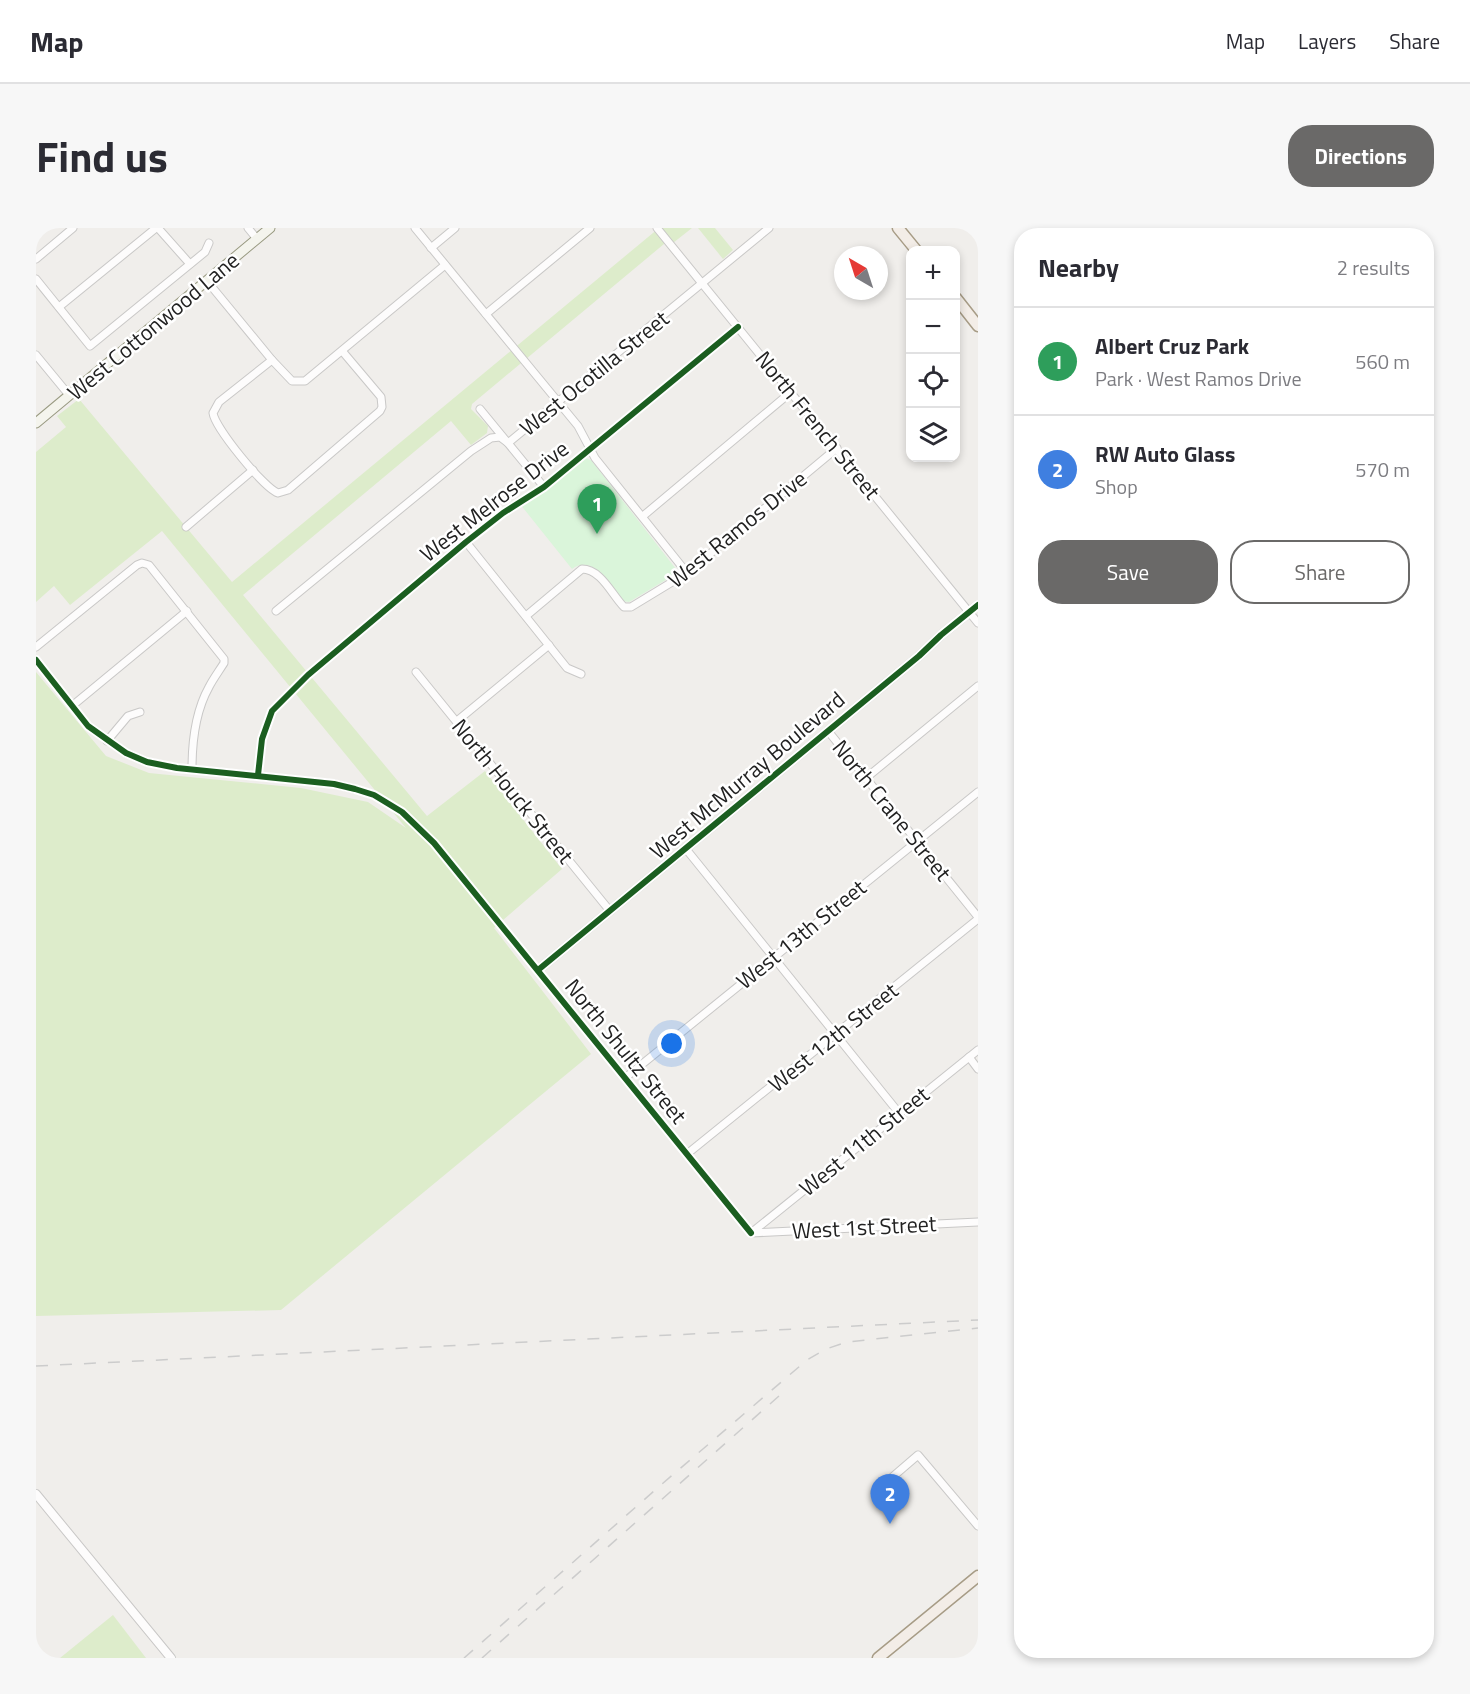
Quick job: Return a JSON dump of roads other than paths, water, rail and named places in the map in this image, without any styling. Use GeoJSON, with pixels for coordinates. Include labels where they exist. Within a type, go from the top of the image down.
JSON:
{"type":"FeatureCollection","features":[{"type":"Feature","properties":{"kind":"main road","name":"West Cottonwood Lane"},"geometry":{"type":"LineString","coordinates":[[36,423],[270,228]]}},
{"type":"Feature","properties":{"kind":"main road"},"geometry":{"type":"LineString","coordinates":[[898,228],[913,246]]}},
{"type":"Feature","properties":{"kind":"main road"},"geometry":{"type":"LineString","coordinates":[[958,300],[978,326]]}},
{"type":"Feature","properties":{"kind":"main road"},"geometry":{"type":"LineString","coordinates":[[878,1658],[978,1576]]}},
{"type":"Feature","properties":{"kind":"street"},"geometry":{"type":"LineString","coordinates":[[36,259],[73,228]]}},
{"type":"Feature","properties":{"kind":"street"},"geometry":{"type":"LineString","coordinates":[[59,307],[157,228],[190,264]]}},
{"type":"Feature","properties":{"kind":"street"},"geometry":{"type":"LineString","coordinates":[[248,228],[257,239]]}},
{"type":"Feature","properties":{"kind":"street"},"geometry":{"type":"LineString","coordinates":[[415,228],[578,426],[595,458],[687,573]]}},
{"type":"Feature","properties":{"kind":"street"},"geometry":{"type":"LineString","coordinates":[[431,248],[455,228]]}},
{"type":"Feature","properties":{"kind":"street"},"geometry":{"type":"LineString","coordinates":[[486,314],[590,228]]}},
{"type":"Feature","properties":{"kind":"street","name":"North French Street"},"geometry":{"type":"LineString","coordinates":[[657,228],[978,623]]}},
{"type":"Feature","properties":{"kind":"street","name":"West Ocotilla Street"},"geometry":{"type":"LineString","coordinates":[[276,612],[471,451],[491,438],[500,437],[508,443],[769,228]]}},
{"type":"Feature","properties":{"kind":"street"},"geometry":{"type":"LineString","coordinates":[[36,279],[90,346],[205,252],[209,243]]}},
{"type":"Feature","properties":{"kind":"street"},"geometry":{"type":"LineString","coordinates":[[207,280],[292,381],[305,381],[343,352],[445,265]]}},
{"type":"Feature","properties":{"kind":"street","name":"West Melrose Drive"},"geometry":{"type":"LineString","coordinates":[[258,775],[262,738],[272,711],[308,675],[466,542],[503,513],[544,487],[738,327]]}},
{"type":"Feature","properties":{"kind":"street"},"geometry":{"type":"LineString","coordinates":[[272,360],[219,402],[213,413],[217,425],[253,470],[273,491],[278,493],[288,490],[382,407],[381,398],[343,352]]}},
{"type":"Feature","properties":{"kind":"street"},"geometry":{"type":"LineString","coordinates":[[36,355],[69,395]]}},
{"type":"Feature","properties":{"kind":"street"},"geometry":{"type":"LineString","coordinates":[[643,516],[791,392]]}},
{"type":"Feature","properties":{"kind":"street"},"geometry":{"type":"LineString","coordinates":[[480,409],[544,487]]}},
{"type":"Feature","properties":{"kind":"street","name":"West Ramos Drive"},"geometry":{"type":"LineString","coordinates":[[526,616],[582,569],[590,569],[624,607],[631,607],[687,573],[837,448]]}},
{"type":"Feature","properties":{"kind":"street"},"geometry":{"type":"LineString","coordinates":[[186,527],[253,470]]}},
{"type":"Feature","properties":{"kind":"street"},"geometry":{"type":"LineString","coordinates":[[466,542],[567,668],[581,674]]}},
{"type":"Feature","properties":{"kind":"street"},"geometry":{"type":"LineString","coordinates":[[36,647],[136,565],[146,563],[153,568],[222,654],[224,663],[201,702],[194,735],[192,769]]}},
{"type":"Feature","properties":{"kind":"street","name":"West McMurray Boulevard"},"geometry":{"type":"LineString","coordinates":[[538,970],[978,605]]}},
{"type":"Feature","properties":{"kind":"street"},"geometry":{"type":"LineString","coordinates":[[72,706],[187,611]]}},
{"type":"Feature","properties":{"kind":"street"},"geometry":{"type":"LineString","coordinates":[[457,721],[549,645]]}},
{"type":"Feature","properties":{"kind":"street","name":"North Shultz Street"},"geometry":{"type":"LineString","coordinates":[[36,660],[88,726],[126,753],[147,762],[334,784],[374,795],[402,812],[434,843],[751,1233]]}},
{"type":"Feature","properties":{"kind":"street","name":"North Houck Street"},"geometry":{"type":"LineString","coordinates":[[416,672],[610,911]]}},
{"type":"Feature","properties":{"kind":"street"},"geometry":{"type":"LineString","coordinates":[[866,778],[978,686]]}},
{"type":"Feature","properties":{"kind":"street"},"geometry":{"type":"LineString","coordinates":[[107,741],[128,716],[140,711]]}},
{"type":"Feature","properties":{"kind":"street","name":"North Crane Street"},"geometry":{"type":"LineString","coordinates":[[828,731],[978,918]]}},
{"type":"Feature","properties":{"kind":"street","name":"West 13th Street"},"geometry":{"type":"LineString","coordinates":[[625,1078],[978,792]]}},
{"type":"Feature","properties":{"kind":"street"},"geometry":{"type":"LineString","coordinates":[[686,849],[899,1113]]}},
{"type":"Feature","properties":{"kind":"street","name":"West 12th Street"},"geometry":{"type":"LineString","coordinates":[[687,1154],[978,918]]}},
{"type":"Feature","properties":{"kind":"street","name":"West 11th Street"},"geometry":{"type":"LineString","coordinates":[[751,1233],[978,1050]]}},
{"type":"Feature","properties":{"kind":"street"},"geometry":{"type":"LineString","coordinates":[[969,1057],[978,1069]]}},
{"type":"Feature","properties":{"kind":"street","name":"West 1st Street"},"geometry":{"type":"LineString","coordinates":[[751,1233],[978,1222]]}},
{"type":"Feature","properties":{"kind":"street"},"geometry":{"type":"LineString","coordinates":[[875,1492],[918,1455],[978,1526]]}},
{"type":"Feature","properties":{"kind":"street"},"geometry":{"type":"LineString","coordinates":[[36,1494],[171,1658]]}},
{"type":"Feature","properties":{"kind":"railway"},"geometry":{"type":"LineString","coordinates":[[36,1366],[978,1320]]}},
{"type":"Feature","properties":{"kind":"railway"},"geometry":{"type":"LineString","coordinates":[[464,1658],[807,1360],[826,1349],[847,1342],[978,1328]]}},
{"type":"Feature","properties":{"kind":"railway"},"geometry":{"type":"LineString","coordinates":[[482,1658],[779,1396]]}},
{"type":"Feature","properties":{"kind":"place","name":"Albert Cruz Park"},"geometry":{"type":"Point","coordinates":[597,534]}},
{"type":"Feature","properties":{"kind":"place","name":"RW Auto Glass"},"geometry":{"type":"Point","coordinates":[890,1524]}}]}
